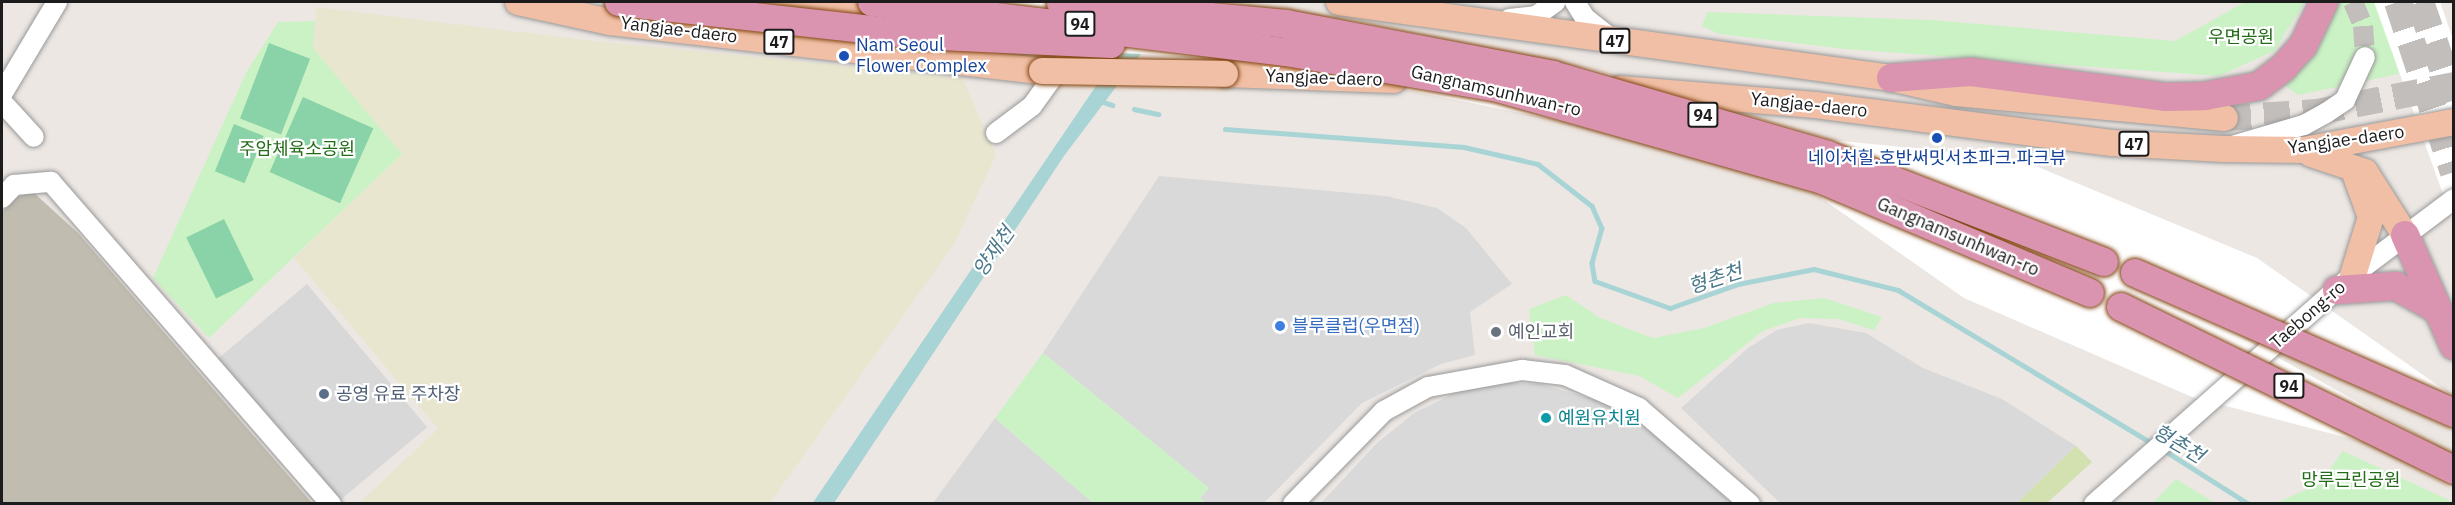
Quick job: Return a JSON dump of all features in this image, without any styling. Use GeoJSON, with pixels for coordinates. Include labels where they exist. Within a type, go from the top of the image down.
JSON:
{"type":"FeatureCollection","features":[{"type":"Feature","properties":{"kind":"highway"},"geometry":{"type":"LineString","coordinates":[[619,2],[919,35],[1286,38]]}},
{"type":"Feature","properties":{"kind":"highway","name":"Gangnamsunhwan-ro"},"geometry":{"type":"LineString","coordinates":[[872,2],[1432,49],[1661,103],[1828,155],[2104,262]]}},
{"type":"Feature","properties":{"kind":"highway","name":"Gangnamsunhwan-ro"},"geometry":{"type":"LineString","coordinates":[[1050,2],[1286,38],[1498,88],[1674,134],[1820,179],[2090,293]]}},
{"type":"Feature","properties":{"kind":"highway"},"geometry":{"type":"LineString","coordinates":[[1175,2],[1286,38]]}},
{"type":"Feature","properties":{"kind":"highway"},"geometry":{"type":"LineString","coordinates":[[1891,78],[1971,72],[2166,97],[2205,96],[2259,86],[2283,68],[2303,46],[2325,2]]}},
{"type":"Feature","properties":{"kind":"highway"},"geometry":{"type":"LineString","coordinates":[[2405,235],[2435,308],[2454,346]]}},
{"type":"Feature","properties":{"kind":"highway","name":"94"},"geometry":{"type":"LineString","coordinates":[[2135,273],[2454,413]]}},
{"type":"Feature","properties":{"kind":"highway"},"geometry":{"type":"LineString","coordinates":[[2345,283],[2396,286],[2435,308]]}},
{"type":"Feature","properties":{"kind":"highway","name":"94"},"geometry":{"type":"LineString","coordinates":[[2121,307],[2454,470]]}},
{"type":"Feature","properties":{"kind":"main road","name":"Yangjae-daero"},"geometry":{"type":"LineString","coordinates":[[518,2],[610,22],[1042,71],[1186,72],[1660,90],[2112,143],[2293,150],[2454,122]]}},
{"type":"Feature","properties":{"kind":"main road"},"geometry":{"type":"LineString","coordinates":[[756,2],[911,19],[1039,46],[1186,72]]}},
{"type":"Feature","properties":{"kind":"main road","name":"Yangjae-daero"},"geometry":{"type":"LineString","coordinates":[[1339,2],[1891,78],[1956,93],[2225,118]]}},
{"type":"Feature","properties":{"kind":"main road"},"geometry":{"type":"LineString","coordinates":[[2293,150],[2345,161],[2373,179],[2405,235]]}},
{"type":"Feature","properties":{"kind":"main road"},"geometry":{"type":"LineString","coordinates":[[2345,161],[2363,185],[2371,211],[2345,283]]}},
{"type":"Feature","properties":{"kind":"street"},"geometry":{"type":"LineString","coordinates":[[2,94],[57,2]]}},
{"type":"Feature","properties":{"kind":"street"},"geometry":{"type":"LineString","coordinates":[[996,133],[1032,106],[1107,2]]}},
{"type":"Feature","properties":{"kind":"street"},"geometry":{"type":"LineString","coordinates":[[1473,22],[1536,16],[1555,2]]}},
{"type":"Feature","properties":{"kind":"street"},"geometry":{"type":"LineString","coordinates":[[1575,2],[1594,27],[1616,41]]}},
{"type":"Feature","properties":{"kind":"street"},"geometry":{"type":"LineString","coordinates":[[2224,149],[2304,125],[2326,113],[2345,100],[2365,57]]}},
{"type":"Feature","properties":{"kind":"street"},"geometry":{"type":"LineString","coordinates":[[2,102],[34,137]]}},
{"type":"Feature","properties":{"kind":"street"},"geometry":{"type":"LineString","coordinates":[[8,192],[51,182],[331,504]]}},
{"type":"Feature","properties":{"kind":"street","name":"Taebong-ro"},"geometry":{"type":"LineString","coordinates":[[2094,504],[2345,283],[2405,235],[2454,200]]}},
{"type":"Feature","properties":{"kind":"street"},"geometry":{"type":"LineString","coordinates":[[1293,504],[1384,411],[1428,387],[1522,370],[1565,375],[1630,403],[1675,434],[1750,504]]}},
{"type":"Feature","properties":{"kind":"shaded area"},"geometry":{"type":"Polygon","coordinates":[[[316,7],[594,41],[962,77],[996,155],[954,244],[770,503],[359,503],[438,429],[294,258],[402,154],[313,48],[316,7]]]}},
{"type":"Feature","properties":{"kind":"shaded area"},"geometry":{"type":"Polygon","coordinates":[[[1159,176],[1386,196],[1437,208],[1466,228],[1512,284],[1470,312],[1475,355],[1441,364],[1362,403],[1264,503],[1206,503],[1200,498],[1209,488],[1043,353],[1159,176]]]}},
{"type":"Feature","properties":{"kind":"shaded area"},"geometry":{"type":"Polygon","coordinates":[[[33,192],[78,233],[312,503],[2,504],[2,212],[17,197],[33,192]]]}},
{"type":"Feature","properties":{"kind":"shaded area","name":"공영 유료 주차장"},"geometry":{"type":"Polygon","coordinates":[[[307,284],[427,427],[337,503],[217,360],[307,284]]]}},
{"type":"Feature","properties":{"kind":"shaded area"},"geometry":{"type":"Polygon","coordinates":[[[1809,323],[1866,333],[1923,368],[2002,399],[2076,446],[2017,503],[1780,503],[1681,408],[1748,348],[1777,330],[1809,323]]]}},
{"type":"Feature","properties":{"kind":"shaded area"},"geometry":{"type":"Polygon","coordinates":[[[1506,383],[1540,384],[1596,400],[1630,417],[1665,442],[1731,503],[1320,504],[1377,443],[1414,413],[1457,392],[1506,383]]]}},
{"type":"Feature","properties":{"kind":"shaded area"},"geometry":{"type":"Polygon","coordinates":[[[995,418],[1093,503],[933,503],[995,418]]]}},
{"type":"Feature","properties":{"kind":"green space","name":"우면공원"},"geometry":{"type":"Polygon","coordinates":[[[2245,2],[2305,2],[2274,51],[2219,76],[1844,49],[1719,34],[1702,26],[1707,12],[1931,20],[2175,41],[2245,2]]]}},
{"type":"Feature","properties":{"kind":"green space","name":"우면공원"},"geometry":{"type":"Polygon","coordinates":[[[2337,2],[2379,2],[2399,74],[2298,95],[2281,83],[2329,25],[2337,2]]]}},
{"type":"Feature","properties":{"kind":"green space","name":"주암체육소공원"},"geometry":{"type":"Polygon","coordinates":[[[315,21],[313,48],[402,154],[209,338],[153,278],[246,73],[278,22],[315,21]]]}},
{"type":"Feature","properties":{"kind":"green space"},"geometry":{"type":"Polygon","coordinates":[[[269,43],[310,59],[281,134],[240,119],[269,43]]]}},
{"type":"Feature","properties":{"kind":"green space"},"geometry":{"type":"Polygon","coordinates":[[[303,97],[373,128],[340,203],[270,172],[303,97]]]}},
{"type":"Feature","properties":{"kind":"green space"},"geometry":{"type":"Polygon","coordinates":[[[234,124],[264,136],[245,183],[215,171],[234,124]]]}},
{"type":"Feature","properties":{"kind":"green space"},"geometry":{"type":"Polygon","coordinates":[[[224,219],[254,280],[216,299],[186,237],[224,219]]]}},
{"type":"Feature","properties":{"kind":"green space"},"geometry":{"type":"Polygon","coordinates":[[[1566,295],[1600,318],[1653,338],[1704,328],[1774,303],[1824,298],[1882,317],[1874,330],[1838,319],[1800,318],[1763,331],[1678,398],[1639,376],[1535,355],[1529,309],[1566,295]]]}},
{"type":"Feature","properties":{"kind":"green space"},"geometry":{"type":"Polygon","coordinates":[[[1043,353],[1209,488],[1200,498],[1206,503],[1093,503],[995,418],[1043,353]]]}},
{"type":"Feature","properties":{"kind":"green space"},"geometry":{"type":"Polygon","coordinates":[[[2076,446],[2092,462],[2047,503],[2017,503],[2076,446]]]}},
{"type":"Feature","properties":{"kind":"green space","name":"망루근린공원"},"geometry":{"type":"Polygon","coordinates":[[[2343,451],[2453,503],[2276,503],[2319,484],[2343,451]]]}},
{"type":"Feature","properties":{"kind":"green space"},"geometry":{"type":"Polygon","coordinates":[[[2176,479],[2215,503],[2153,503],[2176,479]]]}},
{"type":"Feature","properties":{"kind":"water","name":"양재천"},"geometry":{"type":"Polygon","coordinates":[[[1153,2],[1180,2],[1064,156],[834,503],[812,504],[1153,2]]]}},
{"type":"Feature","properties":{"kind":"pier"},"geometry":{"type":"Polygon","coordinates":[[[840,2],[1222,2],[1350,20],[1591,69],[1832,140],[2019,159],[2257,258],[2453,396],[2453,429],[2232,332],[2453,455],[2453,489],[2375,445],[2192,397],[1964,298],[1814,193],[1708,161],[1556,120],[1341,77],[1186,56],[1074,51],[840,2]]]}},
{"type":"Feature","properties":{"kind":"pier"},"geometry":{"type":"Polygon","coordinates":[[[2374,2],[2440,2],[2453,39],[2453,222],[2374,2]]]}},
{"type":"Feature","properties":{"kind":"waterway","name":"형촌천"},"geometry":{"type":"LineString","coordinates":[[1100,101],[1112,105]]}},
{"type":"Feature","properties":{"kind":"waterway","name":"형촌천"},"geometry":{"type":"LineString","coordinates":[[1134,109],[1158,114]]}},
{"type":"Feature","properties":{"kind":"waterway","name":"형촌천"},"geometry":{"type":"LineString","coordinates":[[1225,129],[1464,147],[1538,164],[1592,206],[1602,228],[1592,263],[1595,281],[1670,308],[1738,284],[1814,269],[1898,290],[2155,445]]}},
{"type":"Feature","properties":{"kind":"waterway","name":"형촌천"},"geometry":{"type":"LineString","coordinates":[[2162,449],[2249,504]]}},
{"type":"Feature","properties":{"kind":"tunnel"},"geometry":{"type":"LineString","coordinates":[[2353,2],[2363,26],[2365,57]]}},
{"type":"Feature","properties":{"kind":"tunnel"},"geometry":{"type":"LineString","coordinates":[[2398,2],[2454,172]]}},
{"type":"Feature","properties":{"kind":"tunnel"},"geometry":{"type":"LineString","coordinates":[[2420,2],[2454,100]]}},
{"type":"Feature","properties":{"kind":"tunnel"},"geometry":{"type":"LineString","coordinates":[[2225,118],[2317,112],[2454,85]]}},
{"type":"Feature","properties":{"kind":"place","name":"Nam Seoul Flower Complex"},"geometry":{"type":"Point","coordinates":[844,56]}},
{"type":"Feature","properties":{"kind":"place","name":"네이처힐.호반써밋서초파크.파크뷰"},"geometry":{"type":"Point","coordinates":[1937,138]}},
{"type":"Feature","properties":{"kind":"place","name":"블루클럽(우면점)"},"geometry":{"type":"Point","coordinates":[1280,326]}},
{"type":"Feature","properties":{"kind":"place","name":"예인교회"},"geometry":{"type":"Point","coordinates":[1496,332]}},
{"type":"Feature","properties":{"kind":"place","name":"공영 유료 주차장"},"geometry":{"type":"Point","coordinates":[324,394]}},
{"type":"Feature","properties":{"kind":"place","name":"예원유치원"},"geometry":{"type":"Point","coordinates":[1546,418]}}]}
